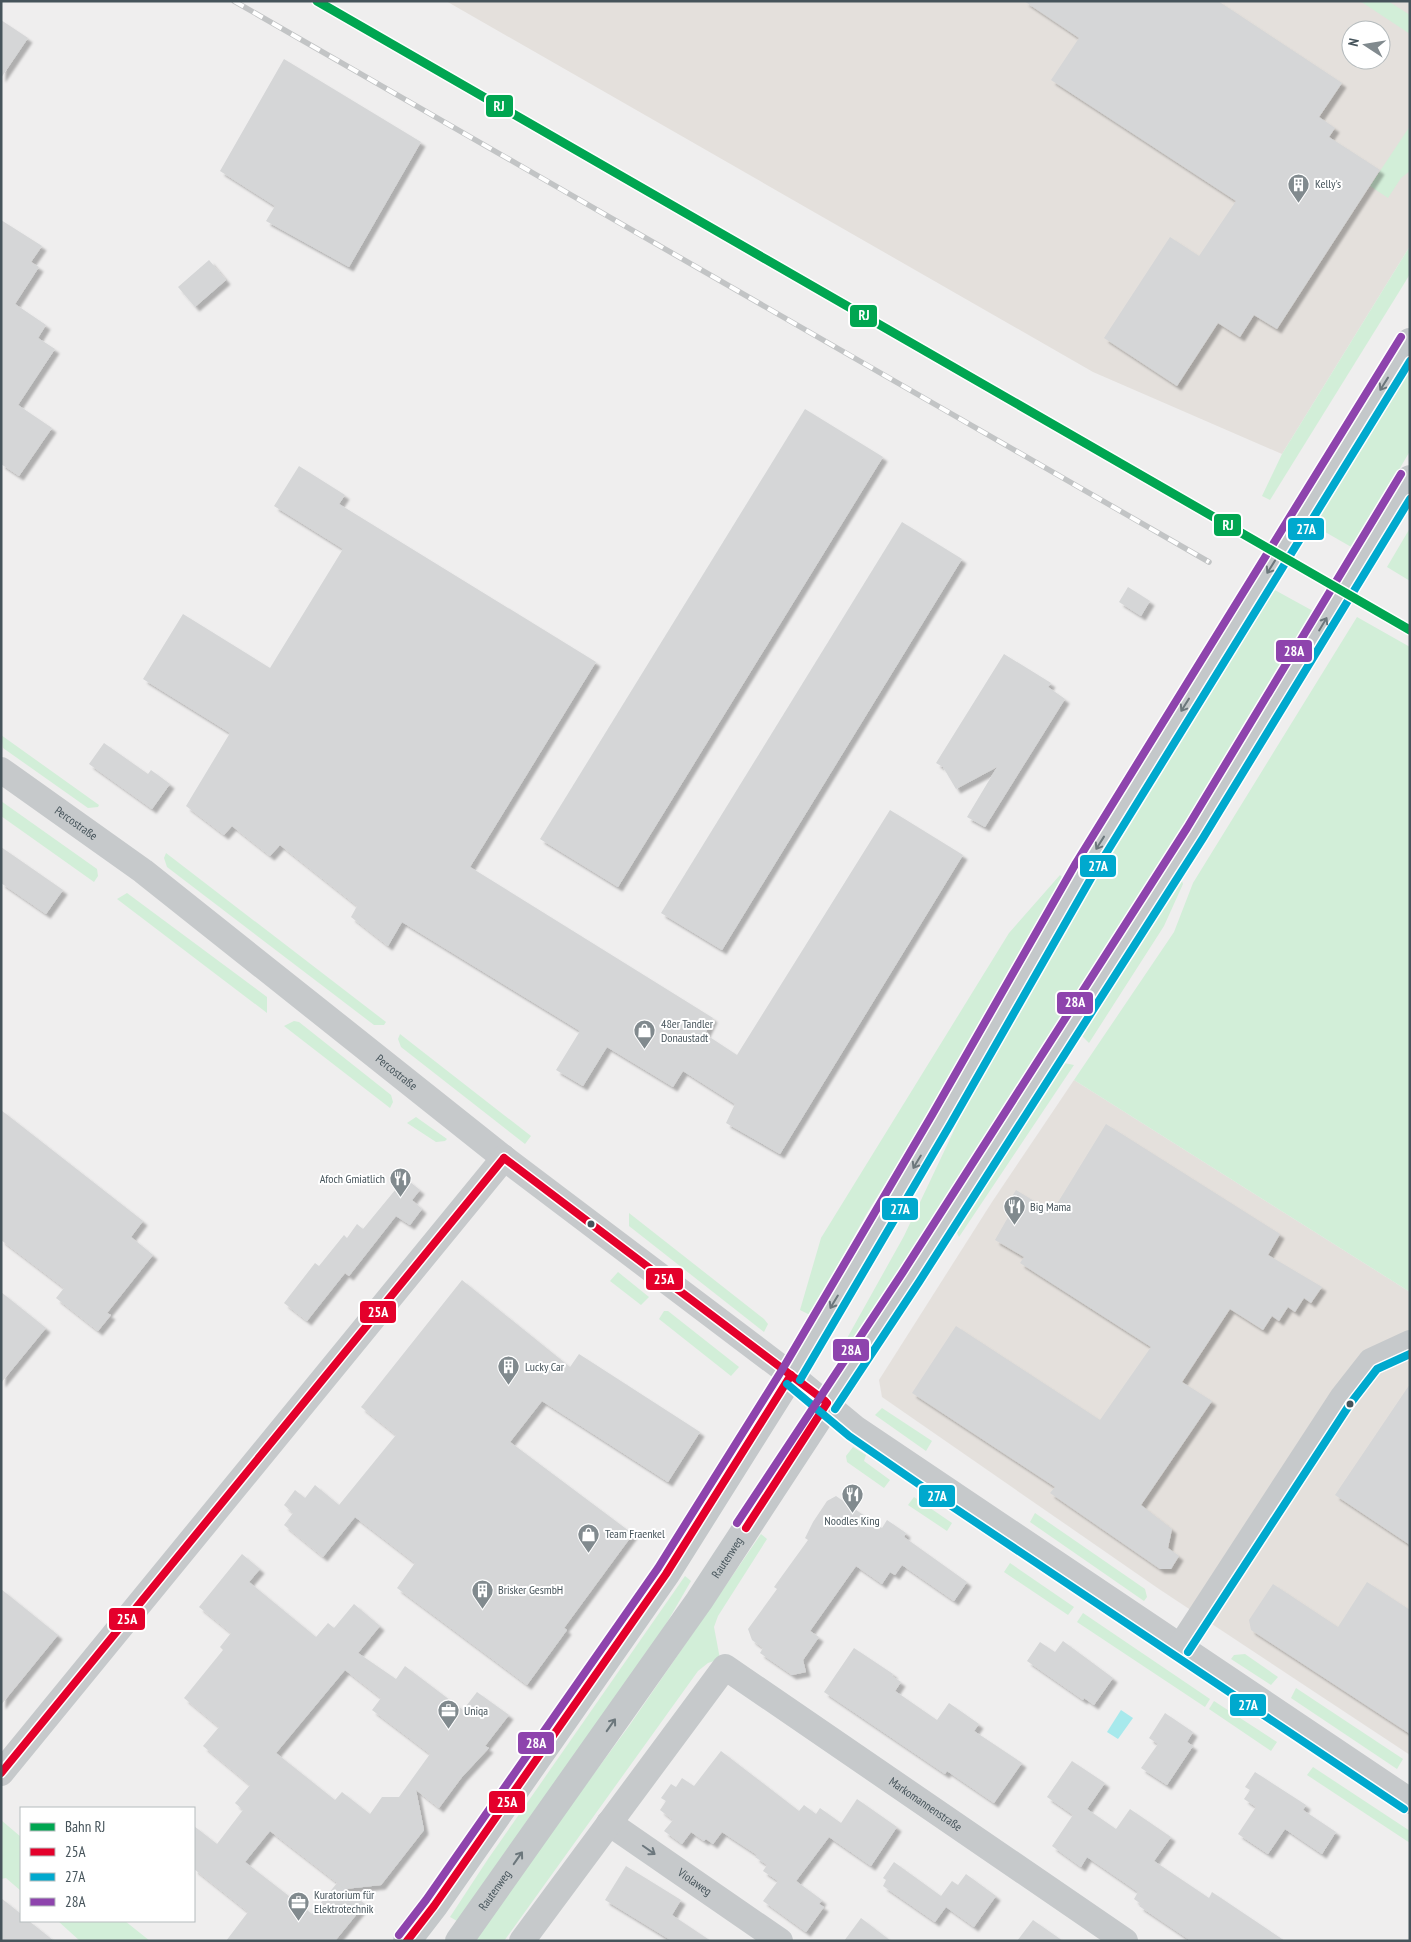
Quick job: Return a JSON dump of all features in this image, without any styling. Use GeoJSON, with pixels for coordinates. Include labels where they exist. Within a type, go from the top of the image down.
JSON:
{"type":"FeatureCollection","features":[{"type":"Feature","properties":{"kind":"main road"},"geometry":{"type":"LineString","coordinates":[[406,1941],[440,1898],[666,1574],[791,1375],[941,1120],[1085,868],[1410,342]]}},
{"type":"Feature","properties":{"kind":"main road","name":"Rautenweg"},"geometry":{"type":"LineString","coordinates":[[459,1941],[699,1601],[827,1403],[911,1278],[1195,833],[1410,479]]}},
{"type":"Feature","properties":{"kind":"street","name":"Percostraße"},"geometry":{"type":"LineString","coordinates":[[1,770],[143,871],[504,1158],[791,1375],[874,1442],[1410,1801]]}},
{"type":"Feature","properties":{"kind":"street"},"geometry":{"type":"LineString","coordinates":[[1,1773],[463,1205],[504,1158]]}},
{"type":"Feature","properties":{"kind":"street"},"geometry":{"type":"LineString","coordinates":[[1180,1648],[1342,1398],[1371,1361],[1410,1342]]}},
{"type":"Feature","properties":{"kind":"street","name":"Markomannenstraße"},"geometry":{"type":"LineString","coordinates":[[609,1823],[724,1667],[1125,1941]]}},
{"type":"Feature","properties":{"kind":"street"},"geometry":{"type":"LineString","coordinates":[[522,1941],[609,1823]]}},
{"type":"Feature","properties":{"kind":"street","name":"Violaweg"},"geometry":{"type":"LineString","coordinates":[[609,1823],[780,1941]]}},
{"type":"Feature","properties":{"kind":"shaded area"},"geometry":{"type":"Polygon","coordinates":[[[446,1],[1410,1],[1410,246],[1282,454],[1093,372],[446,1]]]}},
{"type":"Feature","properties":{"kind":"shaded area"},"geometry":{"type":"Polygon","coordinates":[[[1074,1080],[1410,1292],[1410,1755],[1159,1589],[882,1397],[879,1380],[992,1202],[1074,1080]]]}},
{"type":"Feature","properties":{"kind":"green space"},"geometry":{"type":"Polygon","coordinates":[[[1360,1],[1388,1],[1410,15],[1410,34],[1360,1]]]}},
{"type":"Feature","properties":{"kind":"green space"},"geometry":{"type":"Polygon","coordinates":[[[1410,126],[1410,171],[1401,178],[1388,198],[1370,186],[1410,126]]]}},
{"type":"Feature","properties":{"kind":"green space"},"geometry":{"type":"Polygon","coordinates":[[[1410,246],[1410,274],[1270,500],[1262,496],[1282,454],[1410,246]]]}},
{"type":"Feature","properties":{"kind":"green space"},"geometry":{"type":"Polygon","coordinates":[[[1410,370],[1410,451],[1353,548],[1313,525],[1410,370]]]}},
{"type":"Feature","properties":{"kind":"green space"},"geometry":{"type":"Polygon","coordinates":[[[1410,528],[1410,581],[1387,567],[1410,528]]]}},
{"type":"Feature","properties":{"kind":"green space"},"geometry":{"type":"Polygon","coordinates":[[[1273,589],[1313,611],[1177,836],[854,1344],[846,1340],[904,1236],[985,1065],[1099,871],[1273,589]]]}},
{"type":"Feature","properties":{"kind":"green space"},"geometry":{"type":"Polygon","coordinates":[[[1357,617],[1410,647],[1410,1292],[1074,1080],[1174,932],[1193,883],[1357,617]]]}},
{"type":"Feature","properties":{"kind":"green space"},"geometry":{"type":"Polygon","coordinates":[[[1,735],[99,805],[98,807],[88,808],[3,748],[1,735]]]}},
{"type":"Feature","properties":{"kind":"green space"},"geometry":{"type":"Polygon","coordinates":[[[1,801],[97,869],[98,876],[94,882],[1,816],[1,801]]]}},
{"type":"Feature","properties":{"kind":"green space"},"geometry":{"type":"Polygon","coordinates":[[[166,853],[386,1022],[384,1025],[374,1025],[167,867],[164,858],[166,853]]]}},
{"type":"Feature","properties":{"kind":"green space"},"geometry":{"type":"Polygon","coordinates":[[[1060,875],[1063,878],[963,1059],[867,1213],[810,1315],[800,1310],[821,1238],[1009,933],[1060,875]]]}},
{"type":"Feature","properties":{"kind":"green space"},"geometry":{"type":"Polygon","coordinates":[[[1182,881],[1183,884],[1164,926],[1089,1043],[1081,1035],[1163,907],[1165,908],[1182,881]]]}},
{"type":"Feature","properties":{"kind":"green space"},"geometry":{"type":"Polygon","coordinates":[[[127,893],[267,997],[267,1013],[117,899],[127,893]]]}},
{"type":"Feature","properties":{"kind":"green space"},"geometry":{"type":"Polygon","coordinates":[[[294,1021],[299,1022],[391,1095],[393,1102],[390,1108],[284,1026],[294,1021]]]}},
{"type":"Feature","properties":{"kind":"green space"},"geometry":{"type":"Polygon","coordinates":[[[400,1034],[531,1136],[525,1144],[401,1047],[398,1039],[400,1034]]]}},
{"type":"Feature","properties":{"kind":"green space"},"geometry":{"type":"Polygon","coordinates":[[[1064,1063],[1074,1065],[959,1237],[955,1229],[1064,1063]]]}},
{"type":"Feature","properties":{"kind":"green space"},"geometry":{"type":"Polygon","coordinates":[[[416,1117],[447,1139],[436,1142],[407,1123],[416,1117]]]}},
{"type":"Feature","properties":{"kind":"green space"},"geometry":{"type":"Polygon","coordinates":[[[629,1213],[764,1319],[768,1324],[764,1332],[629,1226],[629,1213]]]}},
{"type":"Feature","properties":{"kind":"green space"},"geometry":{"type":"Polygon","coordinates":[[[618,1272],[649,1297],[641,1305],[610,1281],[618,1272]]]}},
{"type":"Feature","properties":{"kind":"green space"},"geometry":{"type":"Polygon","coordinates":[[[664,1311],[668,1311],[739,1367],[731,1376],[659,1319],[664,1311]]]}},
{"type":"Feature","properties":{"kind":"green space"},"geometry":{"type":"Polygon","coordinates":[[[882,1408],[932,1441],[926,1451],[875,1415],[882,1408]]]}},
{"type":"Feature","properties":{"kind":"green space"},"geometry":{"type":"Polygon","coordinates":[[[853,1447],[866,1455],[864,1461],[890,1480],[884,1488],[847,1462],[846,1456],[853,1447]]]}},
{"type":"Feature","properties":{"kind":"green space"},"geometry":{"type":"Polygon","coordinates":[[[914,1497],[952,1523],[947,1531],[908,1505],[914,1497]]]}},
{"type":"Feature","properties":{"kind":"green space"},"geometry":{"type":"Polygon","coordinates":[[[1035,1513],[1145,1589],[1147,1597],[1144,1601],[1030,1522],[1035,1513]]]}},
{"type":"Feature","properties":{"kind":"green space"},"geometry":{"type":"Polygon","coordinates":[[[761,1534],[767,1539],[718,1616],[714,1627],[720,1659],[708,1663],[698,1671],[504,1941],[471,1941],[629,1726],[761,1534]]]}},
{"type":"Feature","properties":{"kind":"green space"},"geometry":{"type":"Polygon","coordinates":[[[1010,1563],[1074,1607],[1068,1615],[1004,1572],[1010,1563]]]}},
{"type":"Feature","properties":{"kind":"green space"},"geometry":{"type":"Polygon","coordinates":[[[685,1576],[691,1581],[658,1638],[457,1921],[450,1917],[488,1859],[685,1576]]]}},
{"type":"Feature","properties":{"kind":"green space"},"geometry":{"type":"Polygon","coordinates":[[[1083,1613],[1210,1699],[1205,1707],[1077,1622],[1083,1613]]]}},
{"type":"Feature","properties":{"kind":"green space"},"geometry":{"type":"Polygon","coordinates":[[[1245,1654],[1278,1677],[1271,1685],[1231,1659],[1234,1655],[1245,1654]]]}},
{"type":"Feature","properties":{"kind":"green space"},"geometry":{"type":"Polygon","coordinates":[[[1296,1688],[1403,1759],[1397,1769],[1291,1698],[1296,1688]]]}},
{"type":"Feature","properties":{"kind":"green space"},"geometry":{"type":"Polygon","coordinates":[[[1214,1701],[1277,1742],[1271,1751],[1209,1709],[1214,1701]]]}},
{"type":"Feature","properties":{"kind":"green space"},"geometry":{"type":"Polygon","coordinates":[[[1313,1767],[1410,1831],[1410,1843],[1307,1775],[1313,1767]]]}},
{"type":"Feature","properties":{"kind":"green space"},"geometry":{"type":"Polygon","coordinates":[[[1,1820],[20,1836],[20,1890],[6,1878],[1,1879],[1,1820]]]}},
{"type":"Feature","properties":{"kind":"green space"},"geometry":{"type":"Polygon","coordinates":[[[59,1922],[126,1922],[150,1941],[80,1941],[59,1922]]]}},
{"type":"Feature","properties":{"kind":"water"},"geometry":{"type":"Polygon","coordinates":[[[1121,1710],[1133,1718],[1118,1739],[1107,1732],[1121,1710]]]}},
{"type":"Feature","properties":{"kind":"building","name":"Kelly's"},"geometry":{"type":"Polygon","coordinates":[[[1024,1],[1218,1],[1342,83],[1319,117],[1335,128],[1329,137],[1380,170],[1277,329],[1254,315],[1240,337],[1218,323],[1177,386],[1104,338],[1170,237],[1199,256],[1236,201],[1051,80],[1079,38],[1024,1]]]}},
{"type":"Feature","properties":{"kind":"building"},"geometry":{"type":"Polygon","coordinates":[[[1,20],[28,38],[1,78],[1,20]]]}},
{"type":"Feature","properties":{"kind":"building"},"geometry":{"type":"Polygon","coordinates":[[[284,59],[421,142],[349,267],[266,221],[275,206],[220,171],[284,59]]]}},
{"type":"Feature","properties":{"kind":"building"},"geometry":{"type":"Polygon","coordinates":[[[1,220],[42,246],[31,262],[39,267],[15,304],[46,325],[38,338],[55,349],[18,405],[52,428],[19,476],[1,464],[1,220]]]}},
{"type":"Feature","properties":{"kind":"building"},"geometry":{"type":"Polygon","coordinates":[[[209,260],[226,280],[195,307],[178,287],[209,260]]]}},
{"type":"Feature","properties":{"kind":"building"},"geometry":{"type":"Polygon","coordinates":[[[805,409],[883,457],[618,887],[540,839],[805,409]]]}},
{"type":"Feature","properties":{"kind":"building"},"geometry":{"type":"Polygon","coordinates":[[[299,466],[345,495],[339,504],[596,662],[470,867],[713,1018],[705,1034],[737,1055],[890,810],[963,855],[780,1154],[726,1123],[735,1104],[683,1071],[673,1087],[607,1047],[583,1086],[556,1070],[580,1031],[402,922],[388,946],[351,917],[357,906],[280,845],[270,856],[232,826],[224,835],[186,806],[230,733],[143,679],[183,614],[270,668],[343,549],[274,506],[299,466]]]}},
{"type":"Feature","properties":{"kind":"building"},"geometry":{"type":"Polygon","coordinates":[[[902,522],[962,559],[722,950],[661,913],[902,522]]]}},
{"type":"Feature","properties":{"kind":"building"},"geometry":{"type":"Polygon","coordinates":[[[1128,587],[1150,601],[1141,616],[1119,602],[1128,587]]]}},
{"type":"Feature","properties":{"kind":"building"},"geometry":{"type":"Polygon","coordinates":[[[1004,654],[1051,683],[1048,687],[1065,699],[985,827],[967,817],[997,767],[956,789],[943,767],[936,763],[1004,654]]]}},
{"type":"Feature","properties":{"kind":"building"},"geometry":{"type":"Polygon","coordinates":[[[104,743],[148,774],[151,770],[170,784],[152,809],[89,764],[104,743]]]}},
{"type":"Feature","properties":{"kind":"building"},"geometry":{"type":"Polygon","coordinates":[[[1,847],[63,890],[46,914],[1,883],[1,847]]]}},
{"type":"Feature","properties":{"kind":"building"},"geometry":{"type":"Polygon","coordinates":[[[1,1110],[143,1221],[131,1237],[153,1255],[107,1313],[111,1315],[98,1331],[56,1298],[64,1288],[1,1240],[1,1110]]]}},
{"type":"Feature","properties":{"kind":"building"},"geometry":{"type":"Polygon","coordinates":[[[1106,1124],[1280,1234],[1268,1255],[1322,1287],[1311,1303],[1304,1298],[1295,1312],[1288,1307],[1279,1321],[1272,1316],[1263,1330],[1230,1309],[1182,1382],[1212,1401],[1141,1505],[1172,1529],[1168,1548],[1179,1556],[1171,1569],[1160,1569],[1050,1493],[1055,1487],[912,1393],[956,1326],[1100,1420],[1151,1347],[1020,1263],[1024,1257],[995,1240],[1011,1212],[1005,1208],[1016,1190],[1052,1212],[1106,1124]]]}},
{"type":"Feature","properties":{"kind":"building"},"geometry":{"type":"Polygon","coordinates":[[[405,1178],[420,1190],[412,1200],[422,1209],[410,1225],[396,1216],[349,1276],[345,1273],[307,1321],[284,1303],[315,1263],[319,1266],[344,1235],[347,1238],[357,1224],[363,1229],[405,1178]]]}},
{"type":"Feature","properties":{"kind":"building"},"geometry":{"type":"Polygon","coordinates":[[[462,1280],[570,1367],[579,1354],[700,1432],[668,1482],[542,1401],[510,1442],[633,1534],[564,1628],[567,1630],[527,1685],[397,1588],[415,1563],[355,1517],[323,1557],[284,1525],[293,1513],[284,1505],[295,1490],[305,1498],[315,1485],[339,1505],[396,1435],[361,1407],[462,1280]]]}},
{"type":"Feature","properties":{"kind":"building"},"geometry":{"type":"Polygon","coordinates":[[[1,1292],[46,1328],[1,1383],[1,1292]]]}},
{"type":"Feature","properties":{"kind":"building"},"geometry":{"type":"Polygon","coordinates":[[[1410,1384],[1410,1545],[1335,1495],[1410,1384]]]}},
{"type":"Feature","properties":{"kind":"building"},"geometry":{"type":"Polygon","coordinates":[[[836,1496],[882,1528],[887,1520],[906,1533],[904,1537],[967,1582],[954,1601],[902,1565],[895,1575],[890,1572],[882,1584],[856,1566],[810,1631],[819,1637],[803,1660],[806,1672],[792,1675],[760,1653],[763,1648],[752,1640],[748,1629],[777,1589],[774,1587],[808,1540],[805,1538],[813,1522],[827,1501],[836,1496]]]}},
{"type":"Feature","properties":{"kind":"building"},"geometry":{"type":"Polygon","coordinates":[[[242,1554],[260,1569],[249,1582],[316,1637],[328,1623],[334,1628],[354,1604],[380,1626],[358,1653],[396,1679],[405,1666],[463,1710],[477,1692],[509,1715],[485,1746],[489,1748],[462,1777],[439,1808],[416,1790],[424,1830],[381,1885],[345,1889],[365,1904],[335,1941],[226,1941],[248,1912],[195,1870],[195,1827],[217,1844],[243,1810],[235,1803],[250,1785],[203,1746],[219,1727],[184,1698],[223,1650],[220,1647],[231,1633],[199,1607],[242,1554]],[[345,1670],[276,1753],[335,1800],[342,1792],[370,1814],[382,1797],[399,1797],[430,1754],[372,1710],[381,1698],[345,1670]],[[270,1831],[245,1862],[312,1914],[337,1883],[345,1889],[270,1831]]]}},
{"type":"Feature","properties":{"kind":"building"},"geometry":{"type":"Polygon","coordinates":[[[1367,1582],[1410,1610],[1410,1734],[1251,1630],[1249,1620],[1273,1584],[1338,1627],[1367,1582]]]}},
{"type":"Feature","properties":{"kind":"building"},"geometry":{"type":"Polygon","coordinates":[[[1,1589],[58,1635],[1,1705],[1,1589]]]}},
{"type":"Feature","properties":{"kind":"building"},"geometry":{"type":"Polygon","coordinates":[[[1063,1641],[1113,1678],[1094,1705],[1084,1698],[1083,1700],[1027,1661],[1040,1642],[1055,1652],[1063,1641]]]}},
{"type":"Feature","properties":{"kind":"building"},"geometry":{"type":"Polygon","coordinates":[[[854,1648],[893,1674],[892,1676],[901,1682],[895,1691],[937,1720],[949,1703],[979,1724],[974,1731],[1022,1763],[994,1803],[947,1771],[945,1774],[824,1692],[854,1648]]]}},
{"type":"Feature","properties":{"kind":"building"},"geometry":{"type":"Polygon","coordinates":[[[1165,1713],[1193,1732],[1187,1742],[1193,1746],[1167,1785],[1141,1768],[1158,1744],[1149,1738],[1165,1713]]]}},
{"type":"Feature","properties":{"kind":"building"},"geometry":{"type":"Polygon","coordinates":[[[721,1751],[799,1811],[804,1805],[816,1814],[820,1808],[841,1823],[857,1799],[897,1827],[871,1866],[829,1837],[796,1881],[822,1900],[819,1904],[824,1907],[806,1932],[763,1901],[778,1881],[763,1871],[767,1865],[755,1857],[757,1855],[722,1832],[713,1844],[706,1839],[704,1841],[691,1832],[682,1844],[664,1831],[673,1820],[660,1810],[666,1801],[661,1798],[671,1784],[676,1787],[682,1778],[694,1786],[721,1751]]]}},
{"type":"Feature","properties":{"kind":"building"},"geometry":{"type":"Polygon","coordinates":[[[1072,1761],[1105,1783],[1087,1809],[1116,1829],[1130,1809],[1171,1837],[1154,1861],[1209,1898],[1212,1892],[1285,1941],[1191,1941],[1139,1906],[1141,1904],[1134,1899],[1138,1892],[1087,1857],[1081,1867],[1052,1846],[1073,1815],[1047,1797],[1072,1761]]]}},
{"type":"Feature","properties":{"kind":"building"},"geometry":{"type":"Polygon","coordinates":[[[1255,1772],[1306,1805],[1303,1810],[1336,1832],[1322,1854],[1285,1829],[1268,1854],[1238,1834],[1256,1807],[1244,1799],[1250,1790],[1245,1787],[1255,1772]]]}},
{"type":"Feature","properties":{"kind":"building"},"geometry":{"type":"Polygon","coordinates":[[[894,1862],[941,1896],[952,1881],[958,1885],[966,1874],[996,1896],[974,1927],[946,1907],[935,1922],[883,1886],[886,1880],[883,1878],[894,1862]]]}},
{"type":"Feature","properties":{"kind":"building"},"geometry":{"type":"Polygon","coordinates":[[[626,1866],[681,1900],[672,1915],[711,1941],[672,1941],[605,1900],[626,1866]]]}},
{"type":"Feature","properties":{"kind":"building"},"geometry":{"type":"Polygon","coordinates":[[[1,1898],[20,1913],[20,1922],[30,1922],[54,1941],[1,1941],[1,1898]]]}},
{"type":"Feature","properties":{"kind":"building"},"geometry":{"type":"Polygon","coordinates":[[[861,1918],[891,1941],[844,1941],[861,1918]]]}},
{"type":"Feature","properties":{"kind":"building"},"geometry":{"type":"Polygon","coordinates":[[[1033,1920],[1063,1941],[1017,1941],[1033,1920]]]}},
{"type":"Feature","properties":{"kind":"railway"},"geometry":{"type":"LineString","coordinates":[[234,1],[1209,562]]}},
{"type":"Feature","properties":{"kind":"rail line","name":"RJ"},"geometry":{"type":"LineString","coordinates":[[317,1],[1410,630]]}},
{"type":"Feature","properties":{"kind":"transit line","name":"28A"},"geometry":{"type":"LineString","coordinates":[[399,1935],[426,1900],[658,1568],[782,1370],[932,1115],[1076,863],[1401,337]]}},
{"type":"Feature","properties":{"kind":"transit line","name":"27A"},"geometry":{"type":"LineString","coordinates":[[800,1380],[950,1125],[1094,873],[1410,361]]}},
{"type":"Feature","properties":{"kind":"transit line","name":"28A"},"geometry":{"type":"LineString","coordinates":[[737,1523],[903,1272],[1187,828],[1401,474]]}},
{"type":"Feature","properties":{"kind":"transit line","name":"27A"},"geometry":{"type":"LineString","coordinates":[[835,1409],[919,1282],[1203,838],[1410,499]]}},
{"type":"Feature","properties":{"kind":"transit line","name":"25A"},"geometry":{"type":"LineString","coordinates":[[504,1158],[825,1401]]}},
{"type":"Feature","properties":{"kind":"transit line","name":"25A"},"geometry":{"type":"LineString","coordinates":[[1,1773],[504,1158]]}},
{"type":"Feature","properties":{"kind":"transit line","name":"27A"},"geometry":{"type":"LineString","coordinates":[[1188,1652],[1350,1404],[1377,1369],[1410,1354]]}},
{"type":"Feature","properties":{"kind":"transit line","name":"25A"},"geometry":{"type":"LineString","coordinates":[[407,1941],[434,1906],[666,1574],[791,1375]]}},
{"type":"Feature","properties":{"kind":"transit line","name":"27A"},"geometry":{"type":"LineString","coordinates":[[787,1384],[849,1436],[920,1485],[1404,1809]]}},
{"type":"Feature","properties":{"kind":"transit line","name":"25A"},"geometry":{"type":"LineString","coordinates":[[746,1528],[827,1403]]}},
{"type":"Feature","properties":{"kind":"place","name":"Kelly's"},"geometry":{"type":"Point","coordinates":[1299,203]}},
{"type":"Feature","properties":{"kind":"place","name":"48er Tandler Donaustadt"},"geometry":{"type":"Point","coordinates":[645,1050]}},
{"type":"Feature","properties":{"kind":"place","name":"Afoch Gmiatlich"},"geometry":{"type":"Point","coordinates":[401,1198]}},
{"type":"Feature","properties":{"kind":"place","name":"Big Mama"},"geometry":{"type":"Point","coordinates":[1014,1226]}},
{"type":"Feature","properties":{"kind":"place","name":"Lucky Car"},"geometry":{"type":"Point","coordinates":[509,1386]}},
{"type":"Feature","properties":{"kind":"place","name":"Noodles King"},"geometry":{"type":"Point","coordinates":[852,1513]}},
{"type":"Feature","properties":{"kind":"place","name":"Team Fraenkel"},"geometry":{"type":"Point","coordinates":[589,1553]}},
{"type":"Feature","properties":{"kind":"place","name":"Brisker GesmbH"},"geometry":{"type":"Point","coordinates":[482,1609]}},
{"type":"Feature","properties":{"kind":"place","name":"Uniqa"},"geometry":{"type":"Point","coordinates":[448,1730]}},
{"type":"Feature","properties":{"kind":"place","name":"Kuratorium für Elektrotechnik"},"geometry":{"type":"Point","coordinates":[298,1921]}}]}
